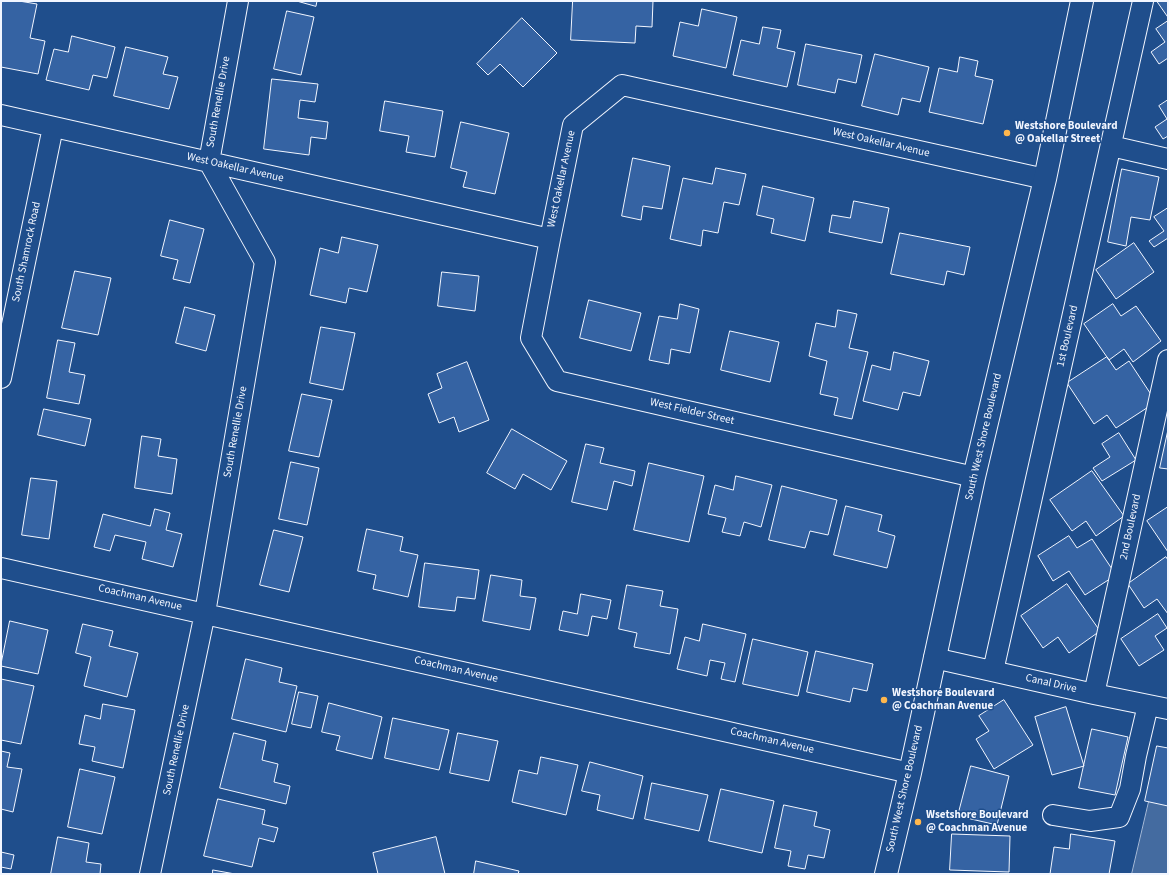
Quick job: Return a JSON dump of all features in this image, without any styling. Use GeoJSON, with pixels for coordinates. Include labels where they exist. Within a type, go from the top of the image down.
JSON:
{"type":"FeatureCollection","features":[{"type":"Feature","properties":{"kind":"street","name":"South Renellie Drive"},"geometry":{"type":"LineString","coordinates":[[150,874],[206,613],[265,262],[209,162],[238,1]]}},
{"type":"Feature","properties":{"kind":"street","name":"South West Shore Boulevard"},"geometry":{"type":"LineString","coordinates":[[886,874],[910,773],[974,478],[1045,179],[1082,1]]}},
{"type":"Feature","properties":{"kind":"street","name":"1st Boulevard"},"geometry":{"type":"LineString","coordinates":[[985,670],[1111,146],[1143,1]]}},
{"type":"Feature","properties":{"kind":"street","name":"West Oakellar Avenue"},"geometry":{"type":"LineString","coordinates":[[1,115],[550,239],[573,126],[622,85],[1045,179]]}},
{"type":"Feature","properties":{"kind":"street","name":"South Shamrock Road"},"geometry":{"type":"LineString","coordinates":[[1,378],[54,127]]}},
{"type":"Feature","properties":{"kind":"street"},"geometry":{"type":"LineString","coordinates":[[1111,146],[1168,159]]}},
{"type":"Feature","properties":{"kind":"street","name":"West Fielder Street"},"geometry":{"type":"LineString","coordinates":[[550,239],[531,338],[557,381],[974,478]]}},
{"type":"Feature","properties":{"kind":"street","name":"2nd Boulevard"},"geometry":{"type":"LineString","coordinates":[[1094,694],[1168,360]]}},
{"type":"Feature","properties":{"kind":"street","name":"Coachman Avenue"},"geometry":{"type":"LineString","coordinates":[[1,568],[206,613],[910,773]]}},
{"type":"Feature","properties":{"kind":"street","name":"Canal Drive"},"geometry":{"type":"LineString","coordinates":[[934,658],[1168,709]]}},
{"type":"Feature","properties":{"kind":"street"},"geometry":{"type":"LineString","coordinates":[[1053,815],[1090,821],[1119,816],[1130,789],[1148,705]]}},
{"type":"Feature","properties":{"kind":"water"},"geometry":{"type":"Polygon","coordinates":[[[1151,793],[1168,797],[1168,874],[1132,874],[1151,793]]]}},
{"type":"Feature","properties":{"kind":"building"},"geometry":{"type":"Polygon","coordinates":[[[1,1],[19,1],[37,4],[30,38],[45,41],[38,74],[1,67],[1,1]]]}},
{"type":"Feature","properties":{"kind":"building"},"geometry":{"type":"Polygon","coordinates":[[[297,1],[317,1],[316,6],[297,1]]]}},
{"type":"Feature","properties":{"kind":"building"},"geometry":{"type":"Polygon","coordinates":[[[573,1],[653,1],[652,27],[636,26],[635,43],[571,40],[573,1]]]}},
{"type":"Feature","properties":{"kind":"building"},"geometry":{"type":"Polygon","coordinates":[[[1157,1],[1168,1],[1168,17],[1157,1]]]}},
{"type":"Feature","properties":{"kind":"building"},"geometry":{"type":"Polygon","coordinates":[[[702,9],[737,17],[726,68],[673,56],[680,22],[698,26],[702,9]]]}},
{"type":"Feature","properties":{"kind":"building"},"geometry":{"type":"Polygon","coordinates":[[[287,11],[314,17],[301,75],[274,69],[287,11]]]}},
{"type":"Feature","properties":{"kind":"building"},"geometry":{"type":"Polygon","coordinates":[[[522,18],[557,53],[523,87],[500,64],[488,75],[477,64],[522,18]]]}},
{"type":"Feature","properties":{"kind":"building"},"geometry":{"type":"Polygon","coordinates":[[[1168,21],[1168,58],[1159,64],[1151,52],[1165,42],[1156,29],[1168,21]]]}},
{"type":"Feature","properties":{"kind":"building"},"geometry":{"type":"Polygon","coordinates":[[[763,27],[781,30],[777,48],[795,52],[787,87],[733,75],[741,40],[759,44],[763,27]]]}},
{"type":"Feature","properties":{"kind":"building"},"geometry":{"type":"Polygon","coordinates":[[[72,36],[115,47],[107,78],[93,75],[89,90],[46,80],[54,49],[68,52],[72,36]]]}},
{"type":"Feature","properties":{"kind":"building"},"geometry":{"type":"Polygon","coordinates":[[[806,44],[862,55],[856,83],[838,79],[835,93],[798,85],[806,44]]]}},
{"type":"Feature","properties":{"kind":"building"},"geometry":{"type":"Polygon","coordinates":[[[126,47],[168,57],[163,74],[178,77],[169,109],[114,96],[126,47]]]}},
{"type":"Feature","properties":{"kind":"building"},"geometry":{"type":"Polygon","coordinates":[[[875,54],[929,67],[920,102],[902,98],[898,115],[862,106],[875,54]]]}},
{"type":"Feature","properties":{"kind":"building"},"geometry":{"type":"Polygon","coordinates":[[[960,57],[978,61],[975,76],[993,80],[983,124],[929,112],[939,68],[957,72],[960,57]]]}},
{"type":"Feature","properties":{"kind":"building"},"geometry":{"type":"Polygon","coordinates":[[[272,79],[318,84],[315,102],[300,100],[298,118],[328,122],[326,139],[311,137],[309,155],[264,149],[272,79]]]}},
{"type":"Feature","properties":{"kind":"building"},"geometry":{"type":"Polygon","coordinates":[[[1168,100],[1168,136],[1163,139],[1155,127],[1167,119],[1159,106],[1168,100]]]}},
{"type":"Feature","properties":{"kind":"building"},"geometry":{"type":"Polygon","coordinates":[[[385,101],[443,111],[435,157],[406,152],[409,136],[380,131],[385,101]]]}},
{"type":"Feature","properties":{"kind":"building"},"geometry":{"type":"Polygon","coordinates":[[[461,122],[509,133],[495,194],[463,187],[467,172],[451,168],[461,122]]]}},
{"type":"Feature","properties":{"kind":"building"},"geometry":{"type":"Polygon","coordinates":[[[633,158],[670,166],[662,209],[643,206],[641,220],[622,216],[633,158]]]}},
{"type":"Feature","properties":{"kind":"building"},"geometry":{"type":"Polygon","coordinates":[[[716,168],[746,174],[739,205],[724,202],[718,233],[703,230],[701,246],[670,239],[683,178],[712,184],[716,168]]]}},
{"type":"Feature","properties":{"kind":"building"},"geometry":{"type":"Polygon","coordinates":[[[1122,169],[1159,177],[1150,220],[1131,217],[1126,246],[1108,242],[1122,169]]]}},
{"type":"Feature","properties":{"kind":"building"},"geometry":{"type":"Polygon","coordinates":[[[763,186],[814,198],[805,241],[771,233],[774,219],[757,215],[763,186]]]}},
{"type":"Feature","properties":{"kind":"building"},"geometry":{"type":"Polygon","coordinates":[[[854,201],[889,208],[882,243],[829,232],[832,215],[850,218],[854,201]]]}},
{"type":"Feature","properties":{"kind":"building"},"geometry":{"type":"Polygon","coordinates":[[[1168,208],[1168,238],[1154,247],[1149,241],[1164,231],[1154,217],[1168,208]]]}},
{"type":"Feature","properties":{"kind":"building"},"geometry":{"type":"Polygon","coordinates":[[[170,220],[204,229],[190,283],[173,279],[178,260],[161,256],[170,220]]]}},
{"type":"Feature","properties":{"kind":"building"},"geometry":{"type":"Polygon","coordinates":[[[900,233],[970,247],[964,275],[947,271],[944,285],[891,274],[900,233]]]}},
{"type":"Feature","properties":{"kind":"building"},"geometry":{"type":"Polygon","coordinates":[[[342,237],[378,245],[367,292],[349,288],[346,303],[310,295],[320,248],[338,253],[342,237]]]}},
{"type":"Feature","properties":{"kind":"building"},"geometry":{"type":"Polygon","coordinates":[[[1134,243],[1154,272],[1116,299],[1096,270],[1134,243]]]}},
{"type":"Feature","properties":{"kind":"building"},"geometry":{"type":"Polygon","coordinates":[[[75,271],[111,278],[98,335],[62,328],[75,271]]]}},
{"type":"Feature","properties":{"kind":"building"},"geometry":{"type":"Polygon","coordinates":[[[442,272],[479,276],[475,311],[438,306],[442,272]]]}},
{"type":"Feature","properties":{"kind":"building"},"geometry":{"type":"Polygon","coordinates":[[[589,300],[641,313],[631,351],[580,338],[589,300]]]}},
{"type":"Feature","properties":{"kind":"building"},"geometry":{"type":"Polygon","coordinates":[[[680,304],[699,309],[690,353],[671,349],[669,364],[649,360],[659,316],[677,319],[680,304]]]}},
{"type":"Feature","properties":{"kind":"building"},"geometry":{"type":"Polygon","coordinates":[[[1113,304],[1121,316],[1136,306],[1161,341],[1133,362],[1124,349],[1109,360],[1084,324],[1113,304]]]}},
{"type":"Feature","properties":{"kind":"building"},"geometry":{"type":"Polygon","coordinates":[[[185,307],[215,315],[206,351],[176,343],[185,307]]]}},
{"type":"Feature","properties":{"kind":"building"},"geometry":{"type":"Polygon","coordinates":[[[838,310],[857,314],[849,348],[868,352],[852,419],[834,415],[838,398],[820,394],[827,361],[809,356],[816,323],[835,327],[838,310]]]}},
{"type":"Feature","properties":{"kind":"building"},"geometry":{"type":"Polygon","coordinates":[[[321,327],[355,333],[343,390],[310,383],[321,327]]]}},
{"type":"Feature","properties":{"kind":"building"},"geometry":{"type":"Polygon","coordinates":[[[730,331],[779,342],[770,382],[721,370],[730,331]]]}},
{"type":"Feature","properties":{"kind":"building"},"geometry":{"type":"Polygon","coordinates":[[[58,340],[75,343],[69,372],[85,375],[79,404],[47,398],[58,340]]]}},
{"type":"Feature","properties":{"kind":"building"},"geometry":{"type":"Polygon","coordinates":[[[894,352],[929,361],[920,396],[903,392],[898,410],[863,401],[872,365],[890,370],[894,352]]]}},
{"type":"Feature","properties":{"kind":"building"},"geometry":{"type":"Polygon","coordinates":[[[1107,357],[1116,370],[1129,361],[1156,402],[1116,428],[1107,415],[1094,424],[1067,383],[1107,357]]]}},
{"type":"Feature","properties":{"kind":"building"},"geometry":{"type":"Polygon","coordinates":[[[467,362],[489,420],[459,432],[454,417],[439,423],[428,394],[442,388],[437,374],[467,362]]]}},
{"type":"Feature","properties":{"kind":"building"},"geometry":{"type":"Polygon","coordinates":[[[302,394],[332,400],[319,457],[289,451],[302,394]]]}},
{"type":"Feature","properties":{"kind":"building"},"geometry":{"type":"Polygon","coordinates":[[[44,409],[91,419],[85,446],[38,435],[44,409]]]}},
{"type":"Feature","properties":{"kind":"building"},"geometry":{"type":"Polygon","coordinates":[[[512,429],[567,461],[551,490],[523,474],[515,489],[487,473],[512,429]]]}},
{"type":"Feature","properties":{"kind":"building"},"geometry":{"type":"Polygon","coordinates":[[[1168,430],[1168,469],[1160,468],[1168,430]]]}},
{"type":"Feature","properties":{"kind":"building"},"geometry":{"type":"Polygon","coordinates":[[[1119,433],[1136,460],[1102,481],[1093,468],[1110,457],[1102,444],[1119,433]]]}},
{"type":"Feature","properties":{"kind":"building"},"geometry":{"type":"Polygon","coordinates":[[[142,436],[161,439],[158,456],[177,459],[172,494],[135,488],[142,436]]]}},
{"type":"Feature","properties":{"kind":"building"},"geometry":{"type":"Polygon","coordinates":[[[586,444],[604,448],[600,463],[635,471],[632,486],[614,481],[607,510],[572,502],[586,444]]]}},
{"type":"Feature","properties":{"kind":"building"},"geometry":{"type":"Polygon","coordinates":[[[291,462],[319,468],[307,525],[279,519],[291,462]]]}},
{"type":"Feature","properties":{"kind":"building"},"geometry":{"type":"Polygon","coordinates":[[[649,463],[704,476],[689,542],[634,530],[649,463]]]}},
{"type":"Feature","properties":{"kind":"building"},"geometry":{"type":"Polygon","coordinates":[[[1092,471],[1124,516],[1096,536],[1086,521],[1072,531],[1050,500],[1092,471]]]}},
{"type":"Feature","properties":{"kind":"building"},"geometry":{"type":"Polygon","coordinates":[[[736,476],[772,485],[761,527],[744,522],[740,536],[722,532],[726,518],[708,514],[715,485],[733,490],[736,476]]]}},
{"type":"Feature","properties":{"kind":"building"},"geometry":{"type":"Polygon","coordinates":[[[31,478],[57,481],[49,539],[22,535],[31,478]]]}},
{"type":"Feature","properties":{"kind":"building"},"geometry":{"type":"Polygon","coordinates":[[[782,486],[837,500],[828,535],[810,531],[805,548],[769,540],[782,486]]]}},
{"type":"Feature","properties":{"kind":"building"},"geometry":{"type":"Polygon","coordinates":[[[846,506],[882,515],[878,531],[895,536],[887,568],[834,555],[846,506]]]}},
{"type":"Feature","properties":{"kind":"building"},"geometry":{"type":"Polygon","coordinates":[[[1168,507],[1168,552],[1147,521],[1168,507]]]}},
{"type":"Feature","properties":{"kind":"building"},"geometry":{"type":"Polygon","coordinates":[[[155,509],[170,513],[166,530],[182,534],[173,567],[142,559],[146,542],[115,535],[110,551],[94,547],[103,514],[150,526],[155,509]]]}},
{"type":"Feature","properties":{"kind":"building"},"geometry":{"type":"Polygon","coordinates":[[[367,529],[403,537],[400,551],[418,555],[408,597],[373,589],[376,575],[358,571],[367,529]]]}},
{"type":"Feature","properties":{"kind":"building"},"geometry":{"type":"Polygon","coordinates":[[[274,530],[303,537],[289,592],[260,585],[274,530]]]}},
{"type":"Feature","properties":{"kind":"building"},"geometry":{"type":"Polygon","coordinates":[[[1069,536],[1077,548],[1092,539],[1116,575],[1085,595],[1069,571],[1053,581],[1038,556],[1069,536]]]}},
{"type":"Feature","properties":{"kind":"building"},"geometry":{"type":"Polygon","coordinates":[[[1166,557],[1168,560],[1168,614],[1157,599],[1144,608],[1128,584],[1166,557]]]}},
{"type":"Feature","properties":{"kind":"building"},"geometry":{"type":"Polygon","coordinates":[[[425,563],[479,570],[475,599],[457,597],[455,611],[419,607],[425,563]]]}},
{"type":"Feature","properties":{"kind":"building"},"geometry":{"type":"Polygon","coordinates":[[[491,575],[522,580],[520,596],[536,598],[530,630],[483,621],[491,575]]]}},
{"type":"Feature","properties":{"kind":"building"},"geometry":{"type":"Polygon","coordinates":[[[1067,584],[1100,631],[1069,653],[1058,637],[1043,648],[1021,616],[1067,584]]]}},
{"type":"Feature","properties":{"kind":"building"},"geometry":{"type":"Polygon","coordinates":[[[627,585],[663,591],[660,606],[678,609],[670,654],[634,647],[637,633],[619,629],[627,585]]]}},
{"type":"Feature","properties":{"kind":"building"},"geometry":{"type":"Polygon","coordinates":[[[581,594],[611,600],[607,619],[592,616],[588,636],[559,630],[563,611],[577,614],[581,594]]]}},
{"type":"Feature","properties":{"kind":"building"},"geometry":{"type":"Polygon","coordinates":[[[1158,614],[1167,628],[1155,636],[1164,650],[1139,666],[1121,639],[1158,614]]]}},
{"type":"Feature","properties":{"kind":"building"},"geometry":{"type":"Polygon","coordinates":[[[10,621],[48,630],[38,674],[1,666],[10,621]]]}},
{"type":"Feature","properties":{"kind":"building"},"geometry":{"type":"Polygon","coordinates":[[[83,624],[113,631],[109,646],[138,653],[127,697],[84,686],[91,657],[76,653],[83,624]]]}},
{"type":"Feature","properties":{"kind":"building"},"geometry":{"type":"Polygon","coordinates":[[[703,624],[746,634],[735,682],[721,679],[725,663],[710,660],[707,676],[677,669],[685,637],[699,641],[703,624]]]}},
{"type":"Feature","properties":{"kind":"building"},"geometry":{"type":"Polygon","coordinates":[[[753,639],[808,652],[798,696],[743,684],[753,639]]]}},
{"type":"Feature","properties":{"kind":"building"},"geometry":{"type":"Polygon","coordinates":[[[816,651],[873,664],[867,691],[853,688],[850,702],[807,692],[816,651]]]}},
{"type":"Feature","properties":{"kind":"building"},"geometry":{"type":"Polygon","coordinates":[[[246,659],[282,668],[279,682],[297,686],[286,732],[232,719],[246,659]]]}},
{"type":"Feature","properties":{"kind":"building"},"geometry":{"type":"Polygon","coordinates":[[[1,679],[34,686],[21,744],[1,740],[1,679]]]}},
{"type":"Feature","properties":{"kind":"building"},"geometry":{"type":"Polygon","coordinates":[[[299,692],[318,696],[311,728],[292,724],[299,692]]]}},
{"type":"Feature","properties":{"kind":"building"},"geometry":{"type":"Polygon","coordinates":[[[1004,700],[1033,745],[994,769],[976,739],[989,731],[979,716],[1004,700]]]}},
{"type":"Feature","properties":{"kind":"building"},"geometry":{"type":"Polygon","coordinates":[[[329,703],[382,717],[372,759],[336,750],[340,736],[322,732],[329,703]]]}},
{"type":"Feature","properties":{"kind":"building"},"geometry":{"type":"Polygon","coordinates":[[[103,704],[135,710],[123,768],[92,761],[95,747],[79,744],[85,715],[100,719],[103,704]]]}},
{"type":"Feature","properties":{"kind":"building"},"geometry":{"type":"Polygon","coordinates":[[[1066,707],[1084,766],[1052,775],[1035,717],[1066,707]]]}},
{"type":"Feature","properties":{"kind":"building"},"geometry":{"type":"Polygon","coordinates":[[[393,718],[449,730],[439,770],[385,758],[393,718]]]}},
{"type":"Feature","properties":{"kind":"building"},"geometry":{"type":"Polygon","coordinates":[[[1092,729],[1128,737],[1115,795],[1079,788],[1092,729]]]}},
{"type":"Feature","properties":{"kind":"building"},"geometry":{"type":"Polygon","coordinates":[[[234,733],[266,741],[262,760],[278,764],[274,782],[290,786],[286,804],[220,788],[234,733]]]}},
{"type":"Feature","properties":{"kind":"building"},"geometry":{"type":"Polygon","coordinates":[[[458,733],[498,741],[489,781],[450,773],[458,733]]]}},
{"type":"Feature","properties":{"kind":"building"},"geometry":{"type":"Polygon","coordinates":[[[1157,746],[1168,748],[1168,806],[1145,801],[1157,746]]]}},
{"type":"Feature","properties":{"kind":"building"},"geometry":{"type":"Polygon","coordinates":[[[1,751],[10,753],[7,767],[22,769],[13,812],[1,809],[1,751]]]}},
{"type":"Feature","properties":{"kind":"building"},"geometry":{"type":"Polygon","coordinates":[[[541,757],[578,765],[566,815],[512,802],[519,770],[537,774],[541,757]]]}},
{"type":"Feature","properties":{"kind":"building"},"geometry":{"type":"Polygon","coordinates":[[[590,762],[643,776],[633,819],[597,810],[600,795],[582,791],[590,762]]]}},
{"type":"Feature","properties":{"kind":"building"},"geometry":{"type":"Polygon","coordinates":[[[971,766],[1009,776],[997,825],[958,816],[971,766]]]}},
{"type":"Feature","properties":{"kind":"building"},"geometry":{"type":"Polygon","coordinates":[[[80,769],[115,777],[102,834],[68,827],[80,769]]]}},
{"type":"Feature","properties":{"kind":"building"},"geometry":{"type":"Polygon","coordinates":[[[652,783],[708,795],[699,831],[645,819],[652,783]]]}},
{"type":"Feature","properties":{"kind":"building"},"geometry":{"type":"Polygon","coordinates":[[[721,789],[774,801],[762,853],[709,841],[721,789]]]}},
{"type":"Feature","properties":{"kind":"building"},"geometry":{"type":"Polygon","coordinates":[[[218,799],[265,810],[262,824],[278,828],[274,842],[259,838],[252,867],[204,856],[218,799]]]}},
{"type":"Feature","properties":{"kind":"building"},"geometry":{"type":"Polygon","coordinates":[[[784,805],[817,812],[814,826],[830,830],[824,858],[808,855],[805,869],[788,866],[791,851],[775,848],[784,805]]]}},
{"type":"Feature","properties":{"kind":"building"},"geometry":{"type":"Polygon","coordinates":[[[952,834],[1010,836],[1009,872],[950,870],[952,834]]]}},
{"type":"Feature","properties":{"kind":"building"},"geometry":{"type":"Polygon","coordinates":[[[1071,834],[1115,841],[1109,874],[1050,874],[1054,847],[1069,849],[1071,834]]]}},
{"type":"Feature","properties":{"kind":"building"},"geometry":{"type":"Polygon","coordinates":[[[58,837],[89,843],[86,862],[101,864],[100,874],[51,874],[58,837]]]}},
{"type":"Feature","properties":{"kind":"building"},"geometry":{"type":"Polygon","coordinates":[[[436,837],[445,874],[378,874],[373,853],[436,837]]]}},
{"type":"Feature","properties":{"kind":"building"},"geometry":{"type":"Polygon","coordinates":[[[1,852],[14,855],[11,869],[1,867],[1,852]]]}},
{"type":"Feature","properties":{"kind":"building"},"geometry":{"type":"Polygon","coordinates":[[[476,861],[519,871],[518,874],[474,874],[476,861]]]}},
{"type":"Feature","properties":{"kind":"building"},"geometry":{"type":"Polygon","coordinates":[[[213,870],[235,874],[213,874],[213,870]]]}},
{"type":"Feature","properties":{"kind":"place","name":"Westshore Boulevard @ Oakellar Street"},"geometry":{"type":"Point","coordinates":[1007,133]}},
{"type":"Feature","properties":{"kind":"place","name":"Westshore Boulevard @ Coachman Avenue"},"geometry":{"type":"Point","coordinates":[884,700]}},
{"type":"Feature","properties":{"kind":"place","name":"Wsetshore Boulevard @ Coachman Avenue"},"geometry":{"type":"Point","coordinates":[918,822]}}]}
